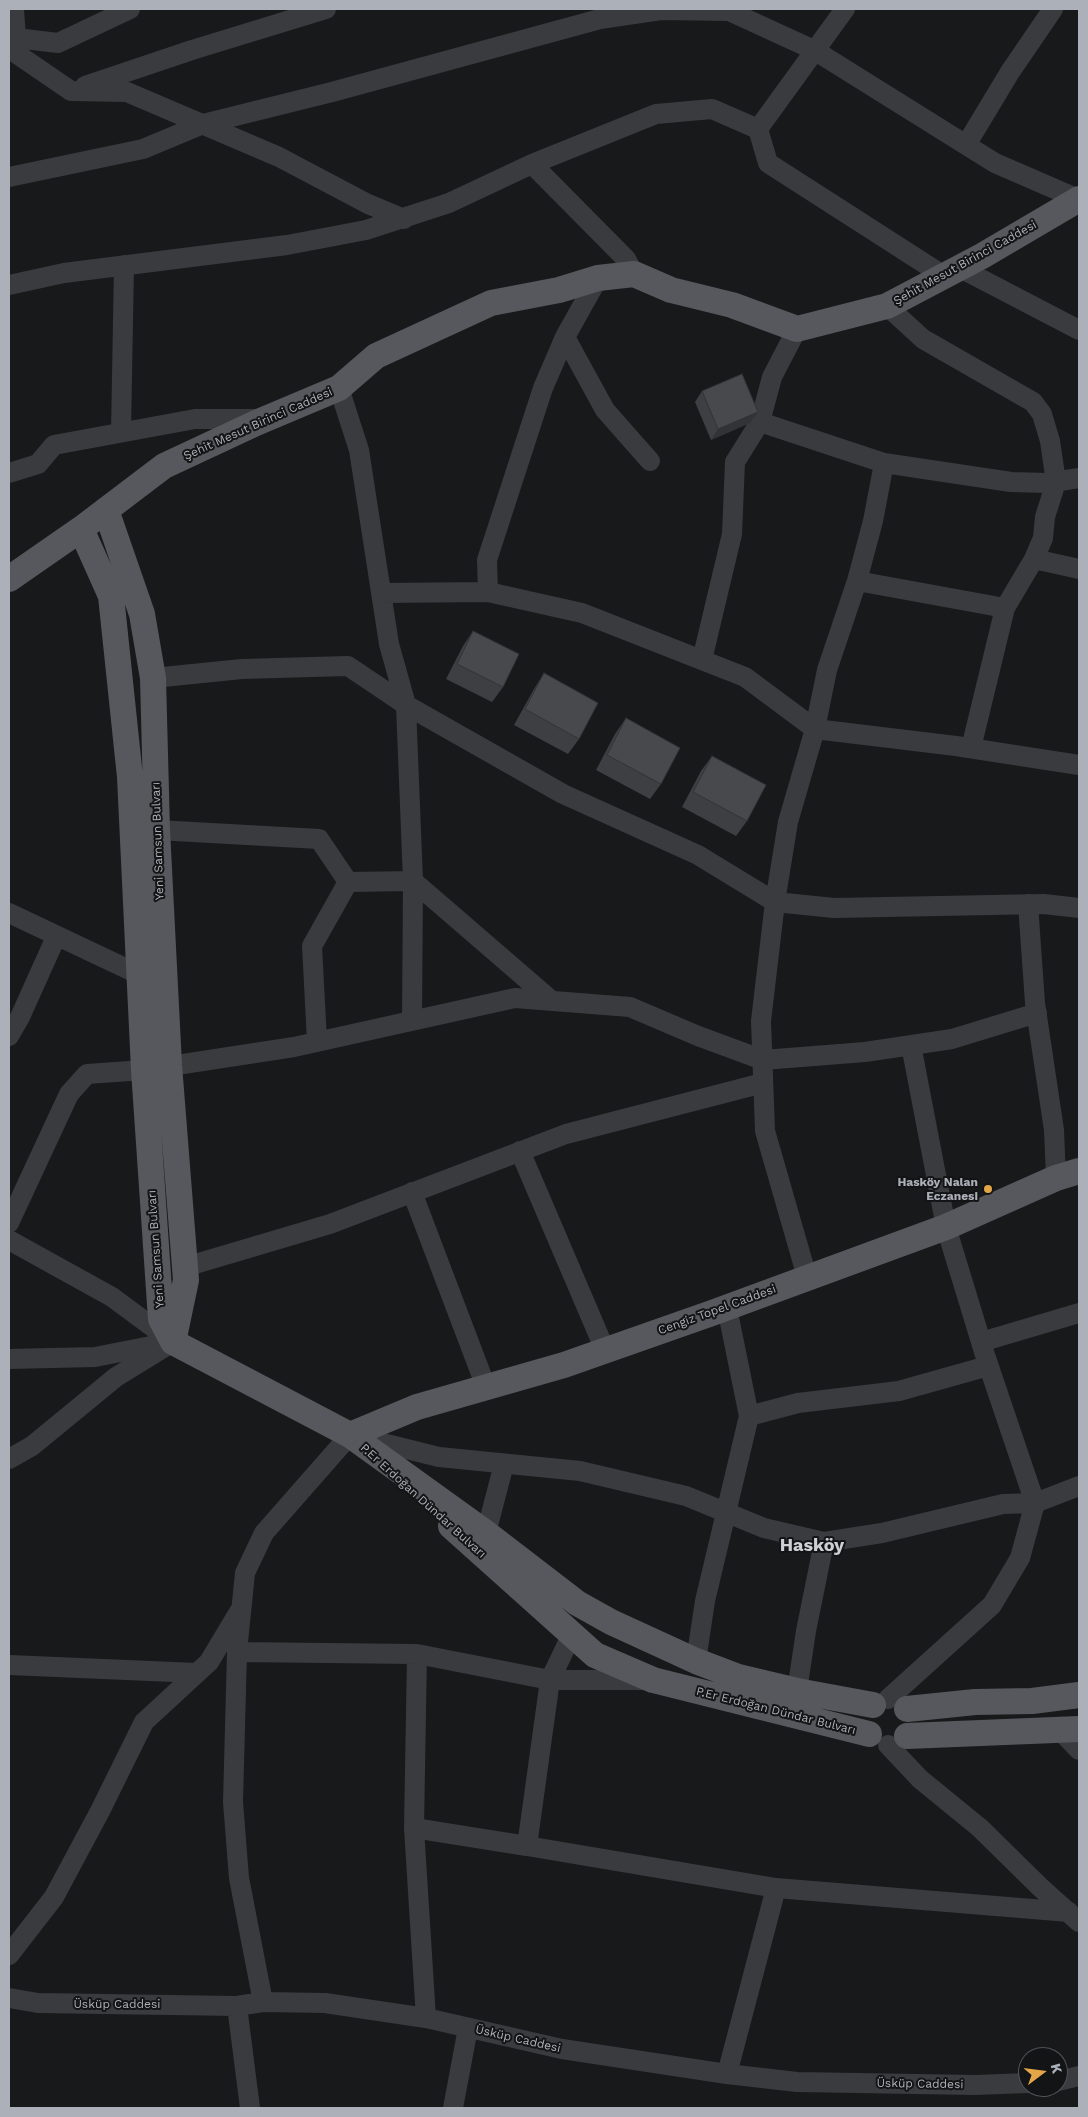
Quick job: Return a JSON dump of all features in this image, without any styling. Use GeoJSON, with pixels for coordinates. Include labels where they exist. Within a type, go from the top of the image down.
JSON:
{"type":"FeatureCollection","features":[{"type":"Feature","properties":{"kind":"main road","name":"Şehit Mesut Birinci Caddesi"},"geometry":{"type":"LineString","coordinates":[[9,579],[81,529],[164,466],[339,388],[376,356],[491,303],[558,290],[598,278],[634,274],[671,290],[732,306],[797,329],[887,306],[1077,203]]}},
{"type":"Feature","properties":{"kind":"main road","name":"Yeni Samsun Bulvarı"},"geometry":{"type":"LineString","coordinates":[[106,510],[142,614],[153,678],[157,830],[170,1065],[186,1280],[173,1342]]}},
{"type":"Feature","properties":{"kind":"main road","name":"Yeni Samsun Bulvarı"},"geometry":{"type":"LineString","coordinates":[[81,529],[111,596],[130,777],[144,1070],[161,1319],[173,1342]]}},
{"type":"Feature","properties":{"kind":"main road","name":"Cengiz Topel Caddesi"},"geometry":{"type":"LineString","coordinates":[[350,1435],[417,1407],[605,1350],[727,1308],[946,1226],[1068,1174]]}},
{"type":"Feature","properties":{"kind":"main road"},"geometry":{"type":"LineString","coordinates":[[173,1342],[350,1435]]}},
{"type":"Feature","properties":{"kind":"main road","name":"P.Er Erdoğan Dündar Bulvarı"},"geometry":{"type":"LineString","coordinates":[[350,1435],[486,1533],[542,1578],[577,1603],[611,1622],[696,1661],[738,1677],[797,1691],[889,1705],[1032,1701],[1079,1695]]}},
{"type":"Feature","properties":{"kind":"main road","name":"P.Er Erdoğan Dündar Bulvarı"},"geometry":{"type":"LineString","coordinates":[[350,1435],[596,1655],[654,1680],[891,1739],[1069,1730]]}},
{"type":"Feature","properties":{"kind":"main road"},"geometry":{"type":"LineString","coordinates":[[889,1705],[912,1723],[891,1739],[866,1719],[868,1712],[889,1705]]}},
{"type":"Feature","properties":{"kind":"street"},"geometry":{"type":"LineString","coordinates":[[14,9],[17,54],[71,91],[127,92],[279,157],[368,204],[404,219]]}},
{"type":"Feature","properties":{"kind":"street"},"geometry":{"type":"LineString","coordinates":[[16,38],[58,43],[130,9]]}},
{"type":"Feature","properties":{"kind":"street"},"geometry":{"type":"LineString","coordinates":[[71,91],[192,50],[326,9]]}},
{"type":"Feature","properties":{"kind":"street"},"geometry":{"type":"LineString","coordinates":[[758,129],[845,9]]}},
{"type":"Feature","properties":{"kind":"street"},"geometry":{"type":"LineString","coordinates":[[966,145],[1010,72],[1053,9]]}},
{"type":"Feature","properties":{"kind":"street"},"geometry":{"type":"LineString","coordinates":[[9,177],[143,149],[204,124],[332,92],[600,19],[661,10],[729,11],[814,50],[995,163],[1077,203]]}},
{"type":"Feature","properties":{"kind":"street"},"geometry":{"type":"LineString","coordinates":[[9,285],[64,273],[287,246],[366,230],[450,203],[532,164],[656,114],[712,109],[758,129]]}},
{"type":"Feature","properties":{"kind":"street"},"geometry":{"type":"LineString","coordinates":[[758,129],[768,163],[952,272],[1079,330]]}},
{"type":"Feature","properties":{"kind":"street"},"geometry":{"type":"LineString","coordinates":[[532,164],[626,259],[634,274]]}},
{"type":"Feature","properties":{"kind":"street"},"geometry":{"type":"LineString","coordinates":[[121,432],[124,265]]}},
{"type":"Feature","properties":{"kind":"street"},"geometry":{"type":"LineString","coordinates":[[488,592],[487,560],[542,388],[565,337],[598,278]]}},
{"type":"Feature","properties":{"kind":"street"},"geometry":{"type":"LineString","coordinates":[[887,306],[923,339],[1033,402],[1042,414],[1050,441],[1056,482],[1045,517],[1043,538],[1034,560],[1005,608],[972,748]]}},
{"type":"Feature","properties":{"kind":"street"},"geometry":{"type":"LineString","coordinates":[[702,660],[732,534],[735,462],[760,422],[772,377],[797,329]]}},
{"type":"Feature","properties":{"kind":"street"},"geometry":{"type":"LineString","coordinates":[[565,337],[605,410],[650,461]]}},
{"type":"Feature","properties":{"kind":"street"},"geometry":{"type":"LineString","coordinates":[[339,388],[359,450],[389,644],[406,705],[413,881],[412,1020]]}},
{"type":"Feature","properties":{"kind":"street"},"geometry":{"type":"LineString","coordinates":[[9,473],[38,464],[54,445],[195,419],[266,419]]}},
{"type":"Feature","properties":{"kind":"street"},"geometry":{"type":"LineString","coordinates":[[760,422],[884,463],[1011,482],[1056,482],[1079,478]]}},
{"type":"Feature","properties":{"kind":"street"},"geometry":{"type":"LineString","coordinates":[[807,1277],[765,1131],[762,1021],[775,902],[788,822],[815,729],[827,670],[857,581],[873,521],[884,463]]}},
{"type":"Feature","properties":{"kind":"street"},"geometry":{"type":"LineString","coordinates":[[1034,560],[1079,570]]}},
{"type":"Feature","properties":{"kind":"street"},"geometry":{"type":"LineString","coordinates":[[857,581],[1005,608]]}},
{"type":"Feature","properties":{"kind":"street"},"geometry":{"type":"LineString","coordinates":[[381,594],[488,592],[582,613],[745,677],[815,729],[972,748],[1079,765]]}},
{"type":"Feature","properties":{"kind":"street"},"geometry":{"type":"LineString","coordinates":[[153,678],[242,669],[348,666],[406,705],[563,794],[698,856],[775,902],[834,908],[1028,904],[1079,908]]}},
{"type":"Feature","properties":{"kind":"street"},"geometry":{"type":"LineString","coordinates":[[157,830],[319,839],[348,882]]}},
{"type":"Feature","properties":{"kind":"street"},"geometry":{"type":"LineString","coordinates":[[348,882],[413,881],[552,1000]]}},
{"type":"Feature","properties":{"kind":"street"},"geometry":{"type":"LineString","coordinates":[[318,1041],[312,946],[348,882]]}},
{"type":"Feature","properties":{"kind":"street"},"geometry":{"type":"LineString","coordinates":[[1028,904],[1036,1013],[1054,1130],[1068,1174]]}},
{"type":"Feature","properties":{"kind":"street"},"geometry":{"type":"LineString","coordinates":[[9,913],[56,937],[140,975]]}},
{"type":"Feature","properties":{"kind":"street"},"geometry":{"type":"LineString","coordinates":[[9,1036],[20,1017],[56,937]]}},
{"type":"Feature","properties":{"kind":"street"},"geometry":{"type":"LineString","coordinates":[[9,1222],[69,1094],[87,1074],[144,1070],[294,1047],[515,998],[630,1007],[698,1036],[763,1060],[866,1052],[912,1046],[952,1039],[1036,1013]]}},
{"type":"Feature","properties":{"kind":"street"},"geometry":{"type":"LineString","coordinates":[[889,1705],[916,1674],[992,1605],[1020,1558],[1035,1504],[988,1366],[946,1226],[912,1046]]}},
{"type":"Feature","properties":{"kind":"street"},"geometry":{"type":"LineString","coordinates":[[185,1267],[330,1224],[566,1134],[763,1083]]}},
{"type":"Feature","properties":{"kind":"street"},"geometry":{"type":"LineString","coordinates":[[520,1151],[605,1350]]}},
{"type":"Feature","properties":{"kind":"street"},"geometry":{"type":"LineString","coordinates":[[412,1192],[486,1387]]}},
{"type":"Feature","properties":{"kind":"street"},"geometry":{"type":"LineString","coordinates":[[9,1240],[112,1298],[173,1342]]}},
{"type":"Feature","properties":{"kind":"street"},"geometry":{"type":"LineString","coordinates":[[696,1661],[704,1601],[749,1416],[727,1308]]}},
{"type":"Feature","properties":{"kind":"street"},"geometry":{"type":"LineString","coordinates":[[981,1342],[1079,1313]]}},
{"type":"Feature","properties":{"kind":"street"},"geometry":{"type":"LineString","coordinates":[[9,1359],[95,1357],[173,1342]]}},
{"type":"Feature","properties":{"kind":"street"},"geometry":{"type":"LineString","coordinates":[[9,1458],[32,1446],[116,1377],[173,1342]]}},
{"type":"Feature","properties":{"kind":"street"},"geometry":{"type":"LineString","coordinates":[[749,1416],[798,1402],[900,1391],[988,1366]]}},
{"type":"Feature","properties":{"kind":"street"},"geometry":{"type":"LineString","coordinates":[[264,2002],[239,1878],[233,1802],[237,1652],[245,1573],[264,1533],[350,1435],[439,1457],[580,1471],[686,1496],[764,1528],[824,1542],[882,1534],[1003,1504],[1035,1504],[1079,1486]]}},
{"type":"Feature","properties":{"kind":"street"},"geometry":{"type":"LineString","coordinates":[[486,1533],[504,1464]]}},
{"type":"Feature","properties":{"kind":"street"},"geometry":{"type":"LineString","coordinates":[[797,1691],[806,1630],[824,1542]]}},
{"type":"Feature","properties":{"kind":"street"},"geometry":{"type":"LineString","coordinates":[[9,1955],[54,1897],[100,1811],[144,1722],[209,1662],[241,1608]]}},
{"type":"Feature","properties":{"kind":"street"},"geometry":{"type":"LineString","coordinates":[[527,1846],[550,1680],[572,1634]]}},
{"type":"Feature","properties":{"kind":"street"},"geometry":{"type":"LineString","coordinates":[[237,1652],[417,1654],[550,1680],[654,1680]]}},
{"type":"Feature","properties":{"kind":"street"},"geometry":{"type":"LineString","coordinates":[[417,1654],[414,1828],[426,2018]]}},
{"type":"Feature","properties":{"kind":"street"},"geometry":{"type":"LineString","coordinates":[[9,1665],[196,1673]]}},
{"type":"Feature","properties":{"kind":"street"},"geometry":{"type":"LineString","coordinates":[[1069,1730],[1079,1750]]}},
{"type":"Feature","properties":{"kind":"street"},"geometry":{"type":"LineString","coordinates":[[891,1739],[920,1779],[980,1828],[1040,1887],[1074,1917]]}},
{"type":"Feature","properties":{"kind":"street"},"geometry":{"type":"LineString","coordinates":[[414,1828],[776,1888],[1074,1917]]}},
{"type":"Feature","properties":{"kind":"street"},"geometry":{"type":"LineString","coordinates":[[727,2074],[776,1888]]}},
{"type":"Feature","properties":{"kind":"street","name":"Üsküp Caddesi"},"geometry":{"type":"LineString","coordinates":[[9,1998],[38,2003],[236,2006],[264,2002],[325,2003],[426,2018],[562,2049],[727,2074],[797,2082],[975,2085],[1018,2083]]}},
{"type":"Feature","properties":{"kind":"street"},"geometry":{"type":"LineString","coordinates":[[236,2006],[250,2108]]}},
{"type":"Feature","properties":{"kind":"street"},"geometry":{"type":"LineString","coordinates":[[453,2108],[468,2028]]}},
{"type":"Feature","properties":{"kind":"building"},"geometry":{"type":"Polygon","coordinates":[[[742,374],[758,412],[718,429],[702,391],[742,374]]]}},
{"type":"Feature","properties":{"kind":"building"},"geometry":{"type":"Polygon","coordinates":[[[473,631],[519,654],[503,687],[457,664],[473,631]]]}},
{"type":"Feature","properties":{"kind":"building"},"geometry":{"type":"Polygon","coordinates":[[[544,673],[598,703],[579,739],[525,709],[544,673]]]}},
{"type":"Feature","properties":{"kind":"building"},"geometry":{"type":"Polygon","coordinates":[[[626,718],[680,748],[661,784],[607,755],[626,718]]]}},
{"type":"Feature","properties":{"kind":"building"},"geometry":{"type":"Polygon","coordinates":[[[712,756],[766,785],[747,821],[693,792],[712,756]]]}},
{"type":"Feature","properties":{"kind":"place","name":"Hasköy Nalan Eczanesi"},"geometry":{"type":"Point","coordinates":[988,1189]}},
{"type":"Feature","properties":{"kind":"district","name":"Hasköy"},"geometry":{"type":"Point","coordinates":[812,1546]}}]}
